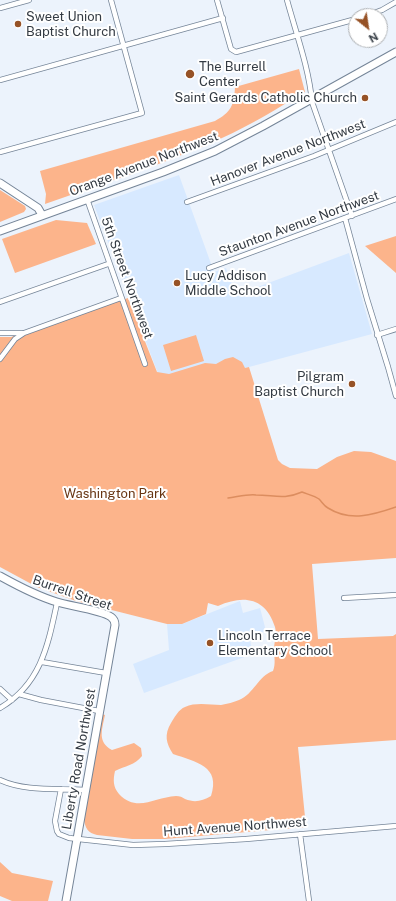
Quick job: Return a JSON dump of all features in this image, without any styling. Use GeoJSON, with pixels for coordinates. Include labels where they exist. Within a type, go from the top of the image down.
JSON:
{"type":"FeatureCollection","features":[{"type":"Feature","properties":{"kind":"street"},"geometry":{"type":"LineString","coordinates":[[0,8],[29,0]]}},
{"type":"Feature","properties":{"kind":"street"},"geometry":{"type":"LineString","coordinates":[[0,152],[142,113],[111,0]]}},
{"type":"Feature","properties":{"kind":"street"},"geometry":{"type":"LineString","coordinates":[[217,0],[231,49],[232,51],[236,52],[348,21]]}},
{"type":"Feature","properties":{"kind":"street"},"geometry":{"type":"LineString","coordinates":[[287,0],[312,90],[312,99],[352,216]]}},
{"type":"Feature","properties":{"kind":"street"},"geometry":{"type":"LineString","coordinates":[[386,8],[396,2]]}},
{"type":"Feature","properties":{"kind":"street"},"geometry":{"type":"LineString","coordinates":[[0,80],[223,18]]}},
{"type":"Feature","properties":{"kind":"street","name":"Orange Avenue Northwest"},"geometry":{"type":"LineString","coordinates":[[0,230],[184,164],[214,151],[263,126],[396,52]]}},
{"type":"Feature","properties":{"kind":"street","name":"Hanover Avenue Northwest"},"geometry":{"type":"LineString","coordinates":[[187,202],[330,149],[396,122]]}},
{"type":"Feature","properties":{"kind":"street"},"geometry":{"type":"LineString","coordinates":[[0,183],[38,208],[42,215]]}},
{"type":"Feature","properties":{"kind":"street","name":"5th Street Northwest"},"geometry":{"type":"LineString","coordinates":[[87,199],[108,264],[145,364]]}},
{"type":"Feature","properties":{"kind":"street","name":"Staunton Avenue Northwest"},"geometry":{"type":"LineString","coordinates":[[209,268],[396,199]]}},
{"type":"Feature","properties":{"kind":"street"},"geometry":{"type":"LineString","coordinates":[[345,218],[395,394]]}},
{"type":"Feature","properties":{"kind":"street"},"geometry":{"type":"LineString","coordinates":[[0,302],[108,264]]}},
{"type":"Feature","properties":{"kind":"street"},"geometry":{"type":"LineString","coordinates":[[0,359],[15,339],[24,333],[121,298]]}},
{"type":"Feature","properties":{"kind":"street"},"geometry":{"type":"LineString","coordinates":[[377,335],[396,329]]}},
{"type":"Feature","properties":{"kind":"street"},"geometry":{"type":"LineString","coordinates":[[0,333],[24,333]]}},
{"type":"Feature","properties":{"kind":"street","name":"Burrell Street"},"geometry":{"type":"LineString","coordinates":[[0,576],[30,592],[57,602],[104,614],[111,617],[115,622]]}},
{"type":"Feature","properties":{"kind":"street"},"geometry":{"type":"LineString","coordinates":[[344,598],[396,595]]}},
{"type":"Feature","properties":{"kind":"street"},"geometry":{"type":"LineString","coordinates":[[0,708],[19,694],[32,678],[42,662],[49,641],[57,602]]}},
{"type":"Feature","properties":{"kind":"street","name":"Liberty Road Northwest"},"geometry":{"type":"LineString","coordinates":[[66,901],[115,622]]}},
{"type":"Feature","properties":{"kind":"street"},"geometry":{"type":"LineString","coordinates":[[42,662],[106,673]]}},
{"type":"Feature","properties":{"kind":"street"},"geometry":{"type":"LineString","coordinates":[[0,689],[12,700]]}},
{"type":"Feature","properties":{"kind":"street"},"geometry":{"type":"LineString","coordinates":[[19,694],[41,700],[100,711]]}},
{"type":"Feature","properties":{"kind":"street"},"geometry":{"type":"LineString","coordinates":[[0,780],[25,788],[85,790]]}},
{"type":"Feature","properties":{"kind":"street","name":"Hunt Avenue Northwest"},"geometry":{"type":"LineString","coordinates":[[61,789],[55,821],[55,828],[59,834],[106,842],[139,845],[246,839],[396,826]]}},
{"type":"Feature","properties":{"kind":"street"},"geometry":{"type":"LineString","coordinates":[[300,834],[309,901]]}},
{"type":"Feature","properties":{"kind":"shaded area","name":"Lucy Addison Middle School"},"geometry":{"type":"Polygon","coordinates":[[[179,175],[214,272],[226,268],[236,295],[349,253],[372,334],[249,367],[165,392],[94,205],[179,175]]]}},
{"type":"Feature","properties":{"kind":"shaded area","name":"Lincoln Terrace Elementary School"},"geometry":{"type":"Polygon","coordinates":[[[240,601],[243,613],[260,608],[266,631],[249,636],[253,654],[144,693],[133,664],[169,650],[167,624],[182,624],[240,601]]]}},
{"type":"Feature","properties":{"kind":"green space"},"geometry":{"type":"Polygon","coordinates":[[[299,69],[305,92],[243,128],[179,156],[45,204],[46,194],[40,171],[215,121],[225,115],[231,108],[234,99],[235,87],[299,69]]]}},
{"type":"Feature","properties":{"kind":"green space"},"geometry":{"type":"Polygon","coordinates":[[[0,190],[25,206],[26,209],[24,212],[0,222],[0,190]]]}},
{"type":"Feature","properties":{"kind":"green space"},"geometry":{"type":"Polygon","coordinates":[[[56,220],[87,223],[96,244],[15,273],[2,239],[56,220]]]}},
{"type":"Feature","properties":{"kind":"green space"},"geometry":{"type":"Polygon","coordinates":[[[396,236],[396,273],[365,246],[396,236]]]}},
{"type":"Feature","properties":{"kind":"green space","name":"Washington Park"},"geometry":{"type":"Polygon","coordinates":[[[128,298],[157,372],[169,374],[205,363],[216,364],[233,357],[242,362],[245,368],[249,367],[278,460],[282,464],[290,468],[317,469],[337,457],[354,451],[371,452],[396,461],[396,558],[312,564],[318,639],[393,636],[396,634],[396,740],[298,747],[306,827],[165,839],[132,839],[97,835],[89,831],[85,825],[84,819],[102,714],[105,715],[102,739],[107,747],[112,750],[134,743],[141,748],[142,756],[139,759],[115,771],[114,783],[119,794],[126,800],[139,803],[176,796],[192,801],[201,800],[211,796],[213,778],[204,767],[198,763],[173,754],[167,739],[167,731],[171,723],[183,708],[189,705],[221,705],[239,700],[249,694],[263,677],[273,671],[275,660],[275,627],[266,610],[260,604],[253,601],[237,600],[218,606],[208,603],[206,614],[182,624],[167,624],[76,601],[37,587],[0,567],[0,337],[11,337],[128,298]]]}},
{"type":"Feature","properties":{"kind":"green space"},"geometry":{"type":"Polygon","coordinates":[[[196,335],[204,361],[171,371],[163,345],[196,335]]]}},
{"type":"Feature","properties":{"kind":"green space"},"geometry":{"type":"Polygon","coordinates":[[[0,862],[12,873],[53,881],[48,901],[12,901],[0,896],[0,862]]]}},
{"type":"Feature","properties":{"kind":"waterway"},"geometry":{"type":"LineString","coordinates":[[228,498],[246,495],[290,496],[302,492],[319,499],[324,505],[336,512],[353,516],[370,515],[396,507]]}},
{"type":"Feature","properties":{"kind":"place","name":"Sweet Union Baptist Church"},"geometry":{"type":"Point","coordinates":[18,24]}},
{"type":"Feature","properties":{"kind":"place","name":"The Burrell Center"},"geometry":{"type":"Point","coordinates":[190,74]}},
{"type":"Feature","properties":{"kind":"place","name":"Saint Gerards Catholic Church"},"geometry":{"type":"Point","coordinates":[365,98]}},
{"type":"Feature","properties":{"kind":"place","name":"Lucy Addison Middle School"},"geometry":{"type":"Point","coordinates":[177,283]}},
{"type":"Feature","properties":{"kind":"place","name":"Pilgram Baptist Church"},"geometry":{"type":"Point","coordinates":[352,384]}},
{"type":"Feature","properties":{"kind":"place","name":"Lincoln Terrace Elementary School"},"geometry":{"type":"Point","coordinates":[210,643]}}]}
